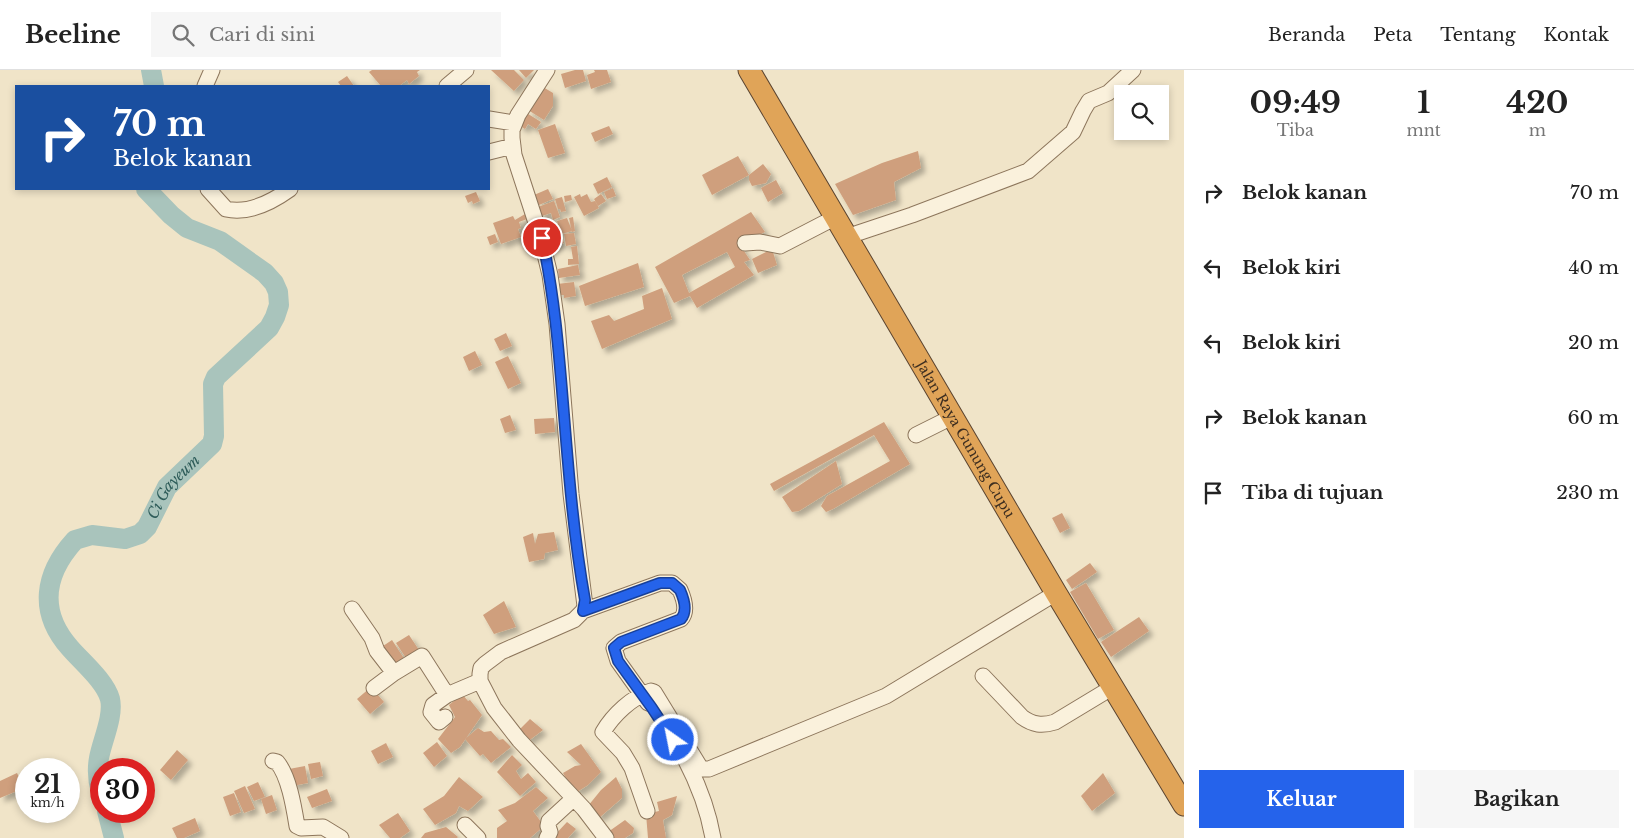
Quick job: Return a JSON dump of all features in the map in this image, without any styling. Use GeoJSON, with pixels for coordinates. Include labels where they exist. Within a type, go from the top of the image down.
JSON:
{"type":"FeatureCollection","features":[{"type":"Feature","properties":{"kind":"highway","name":"Jalan Raya Gunung Cupu"},"geometry":{"type":"LineString","coordinates":[[749,70],[1056,593],[1184,805]]}},
{"type":"Feature","properties":{"kind":"street"},"geometry":{"type":"LineString","coordinates":[[205,85],[212,70]]}},
{"type":"Feature","properties":{"kind":"street"},"geometry":{"type":"LineString","coordinates":[[448,85],[466,70]]}},
{"type":"Feature","properties":{"kind":"street"},"geometry":{"type":"LineString","coordinates":[[547,70],[514,123],[512,130],[513,146],[522,180],[542,238],[551,282],[557,324],[571,494],[585,600],[583,611]]}},
{"type":"Feature","properties":{"kind":"street"},"geometry":{"type":"LineString","coordinates":[[846,237],[912,215],[1028,171],[1073,132],[1082,111],[1089,101],[1114,89],[1133,70]]}},
{"type":"Feature","properties":{"kind":"street"},"geometry":{"type":"LineString","coordinates":[[490,119],[514,123]]}},
{"type":"Feature","properties":{"kind":"street"},"geometry":{"type":"LineString","coordinates":[[490,152],[513,146]]}},
{"type":"Feature","properties":{"kind":"street"},"geometry":{"type":"LineString","coordinates":[[209,190],[226,209],[240,210],[261,206],[288,190]]}},
{"type":"Feature","properties":{"kind":"street"},"geometry":{"type":"LineString","coordinates":[[745,243],[760,242],[780,246],[836,217]]}},
{"type":"Feature","properties":{"kind":"street"},"geometry":{"type":"LineString","coordinates":[[916,435],[952,417]]}},
{"type":"Feature","properties":{"kind":"street"},"geometry":{"type":"LineString","coordinates":[[606,838],[574,798],[520,740],[494,708],[480,681],[481,668],[493,656],[574,620],[583,611],[660,583],[672,583],[680,590],[685,610],[681,619],[621,642],[614,648],[618,661],[645,693],[652,708],[693,775],[708,816],[713,838]]}},
{"type":"Feature","properties":{"kind":"street"},"geometry":{"type":"LineString","coordinates":[[647,811],[630,763],[623,752],[603,732],[624,708],[645,693],[655,694],[700,767],[709,769],[886,696],[1056,593]]}},
{"type":"Feature","properties":{"kind":"street"},"geometry":{"type":"LineString","coordinates":[[352,609],[372,638],[377,651],[394,674]]}},
{"type":"Feature","properties":{"kind":"street"},"geometry":{"type":"LineString","coordinates":[[374,688],[422,656],[447,695]]}},
{"type":"Feature","properties":{"kind":"street"},"geometry":{"type":"LineString","coordinates":[[983,676],[1022,717],[1029,722],[1038,724],[1055,722],[1113,687]]}},
{"type":"Feature","properties":{"kind":"street"},"geometry":{"type":"LineString","coordinates":[[445,717],[439,722],[431,709],[436,703],[447,695],[480,681]]}},
{"type":"Feature","properties":{"kind":"street"},"geometry":{"type":"LineString","coordinates":[[273,761],[280,766],[293,804],[297,826],[301,828],[323,827],[341,838]]}},
{"type":"Feature","properties":{"kind":"street"},"geometry":{"type":"LineString","coordinates":[[547,838],[550,832],[549,821],[574,798]]}},
{"type":"Feature","properties":{"kind":"street"},"geometry":{"type":"LineString","coordinates":[[466,825],[478,838]]}},
{"type":"Feature","properties":{"kind":"building"},"geometry":{"type":"Polygon","coordinates":[[[372,70],[420,70],[417,72],[419,76],[409,84],[407,80],[400,85],[380,85],[369,72],[372,70]]]}},
{"type":"Feature","properties":{"kind":"building"},"geometry":{"type":"Polygon","coordinates":[[[491,70],[514,70],[524,80],[514,91],[491,70]]]}},
{"type":"Feature","properties":{"kind":"building"},"geometry":{"type":"Polygon","coordinates":[[[519,70],[534,70],[526,78],[519,70]]]}},
{"type":"Feature","properties":{"kind":"building"},"geometry":{"type":"Polygon","coordinates":[[[583,70],[586,81],[565,88],[561,74],[583,70]]]}},
{"type":"Feature","properties":{"kind":"building"},"geometry":{"type":"Polygon","coordinates":[[[594,70],[607,70],[611,82],[591,89],[587,75],[595,72],[594,70]]]}},
{"type":"Feature","properties":{"kind":"building"},"geometry":{"type":"Polygon","coordinates":[[[347,76],[353,85],[340,85],[338,82],[347,76]]]}},
{"type":"Feature","properties":{"kind":"building"},"geometry":{"type":"Polygon","coordinates":[[[543,87],[553,93],[553,106],[544,120],[528,110],[543,87]]]}},
{"type":"Feature","properties":{"kind":"building"},"geometry":{"type":"Polygon","coordinates":[[[525,112],[541,122],[536,129],[528,124],[525,129],[517,124],[525,112]]]}},
{"type":"Feature","properties":{"kind":"building"},"geometry":{"type":"Polygon","coordinates":[[[555,124],[565,153],[548,158],[538,130],[555,124]]]}},
{"type":"Feature","properties":{"kind":"building"},"geometry":{"type":"Polygon","coordinates":[[[609,126],[613,134],[595,142],[591,133],[609,126]]]}},
{"type":"Feature","properties":{"kind":"building"},"geometry":{"type":"Polygon","coordinates":[[[918,151],[921,168],[894,182],[896,200],[853,215],[835,184],[882,163],[918,151]]]}},
{"type":"Feature","properties":{"kind":"building"},"geometry":{"type":"Polygon","coordinates":[[[738,156],[749,175],[712,195],[702,175],[738,156]]]}},
{"type":"Feature","properties":{"kind":"building"},"geometry":{"type":"Polygon","coordinates":[[[763,164],[771,174],[766,183],[752,186],[749,175],[763,164]]]}},
{"type":"Feature","properties":{"kind":"building"},"geometry":{"type":"Polygon","coordinates":[[[607,177],[612,187],[598,194],[593,184],[607,177]]]}},
{"type":"Feature","properties":{"kind":"building"},"geometry":{"type":"Polygon","coordinates":[[[776,180],[783,193],[768,202],[761,188],[776,180]]]}},
{"type":"Feature","properties":{"kind":"building"},"geometry":{"type":"Polygon","coordinates":[[[613,188],[616,196],[607,199],[604,192],[613,188]]]}},
{"type":"Feature","properties":{"kind":"building"},"geometry":{"type":"Polygon","coordinates":[[[548,189],[553,199],[539,205],[534,195],[548,189]]]}},
{"type":"Feature","properties":{"kind":"building"},"geometry":{"type":"Polygon","coordinates":[[[476,192],[480,201],[473,204],[472,201],[468,203],[465,196],[476,192]]]}},
{"type":"Feature","properties":{"kind":"building"},"geometry":{"type":"Polygon","coordinates":[[[580,194],[581,197],[587,194],[591,202],[595,201],[599,208],[584,216],[574,197],[580,194]]]}},
{"type":"Feature","properties":{"kind":"building"},"geometry":{"type":"Polygon","coordinates":[[[601,194],[606,201],[598,206],[594,199],[601,194]]]}},
{"type":"Feature","properties":{"kind":"building"},"geometry":{"type":"Polygon","coordinates":[[[571,195],[572,200],[565,202],[564,196],[571,195]]]}},
{"type":"Feature","properties":{"kind":"building"},"geometry":{"type":"Polygon","coordinates":[[[562,197],[566,211],[561,212],[555,199],[562,197]]]}},
{"type":"Feature","properties":{"kind":"building"},"geometry":{"type":"Polygon","coordinates":[[[554,201],[560,217],[553,220],[551,213],[542,216],[538,207],[554,201]]]}},
{"type":"Feature","properties":{"kind":"building"},"geometry":{"type":"Polygon","coordinates":[[[751,212],[765,232],[740,245],[750,260],[744,262],[754,275],[697,308],[690,296],[674,303],[655,267],[751,212]],[[727,252],[682,275],[689,293],[735,267],[727,252]]]}},
{"type":"Feature","properties":{"kind":"building"},"geometry":{"type":"Polygon","coordinates":[[[525,214],[527,219],[519,222],[521,228],[518,229],[521,237],[501,244],[493,223],[513,216],[515,220],[525,214]]]}},
{"type":"Feature","properties":{"kind":"building"},"geometry":{"type":"Polygon","coordinates":[[[573,217],[575,231],[572,232],[569,218],[573,217]]]}},
{"type":"Feature","properties":{"kind":"building"},"geometry":{"type":"Polygon","coordinates":[[[567,218],[572,231],[558,235],[555,225],[558,224],[557,221],[567,218]]]}},
{"type":"Feature","properties":{"kind":"building"},"geometry":{"type":"Polygon","coordinates":[[[574,233],[576,244],[566,246],[564,234],[574,233]]]}},
{"type":"Feature","properties":{"kind":"building"},"geometry":{"type":"Polygon","coordinates":[[[495,234],[498,242],[490,245],[487,237],[495,234]]]}},
{"type":"Feature","properties":{"kind":"building"},"geometry":{"type":"Polygon","coordinates":[[[561,236],[564,243],[553,247],[550,239],[561,236]]]}},
{"type":"Feature","properties":{"kind":"building"},"geometry":{"type":"Polygon","coordinates":[[[577,246],[579,264],[568,265],[568,259],[573,259],[571,247],[577,246]]]}},
{"type":"Feature","properties":{"kind":"building"},"geometry":{"type":"Polygon","coordinates":[[[772,249],[777,265],[758,273],[752,259],[772,249]]]}},
{"type":"Feature","properties":{"kind":"building"},"geometry":{"type":"Polygon","coordinates":[[[638,263],[644,287],[585,306],[579,286],[638,263]]]}},
{"type":"Feature","properties":{"kind":"building"},"geometry":{"type":"Polygon","coordinates":[[[578,265],[580,275],[559,278],[558,269],[578,265]]]}},
{"type":"Feature","properties":{"kind":"building"},"geometry":{"type":"Polygon","coordinates":[[[574,282],[576,296],[564,298],[564,295],[559,295],[557,284],[574,282]]]}},
{"type":"Feature","properties":{"kind":"building"},"geometry":{"type":"Polygon","coordinates":[[[662,288],[672,319],[602,349],[591,321],[609,315],[614,321],[644,309],[642,296],[662,288]]]}},
{"type":"Feature","properties":{"kind":"building"},"geometry":{"type":"Polygon","coordinates":[[[506,333],[512,346],[500,351],[494,339],[506,333]]]}},
{"type":"Feature","properties":{"kind":"building"},"geometry":{"type":"Polygon","coordinates":[[[475,351],[482,365],[469,371],[463,357],[475,351]]]}},
{"type":"Feature","properties":{"kind":"building"},"geometry":{"type":"Polygon","coordinates":[[[508,356],[521,383],[508,389],[495,362],[508,356]]]}},
{"type":"Feature","properties":{"kind":"building"},"geometry":{"type":"Polygon","coordinates":[[[510,415],[516,430],[505,433],[500,419],[510,415]]]}},
{"type":"Feature","properties":{"kind":"building"},"geometry":{"type":"Polygon","coordinates":[[[554,418],[555,432],[535,434],[534,419],[554,418]]]}},
{"type":"Feature","properties":{"kind":"building"},"geometry":{"type":"Polygon","coordinates":[[[884,422],[910,464],[826,512],[821,506],[827,496],[890,461],[874,435],[774,491],[770,484],[884,422]]]}},
{"type":"Feature","properties":{"kind":"building"},"geometry":{"type":"Polygon","coordinates":[[[836,461],[842,484],[799,511],[792,512],[782,497],[836,461]]]}},
{"type":"Feature","properties":{"kind":"building"},"geometry":{"type":"Polygon","coordinates":[[[1062,513],[1070,528],[1060,533],[1052,518],[1062,513]]]}},
{"type":"Feature","properties":{"kind":"building"},"geometry":{"type":"Polygon","coordinates":[[[554,532],[558,550],[545,553],[544,559],[529,562],[523,537],[533,533],[535,544],[538,534],[554,532]]]}},
{"type":"Feature","properties":{"kind":"building"},"geometry":{"type":"Polygon","coordinates":[[[1090,563],[1097,572],[1072,589],[1066,580],[1090,563]]]}},
{"type":"Feature","properties":{"kind":"building"},"geometry":{"type":"Polygon","coordinates":[[[1086,583],[1114,630],[1098,639],[1070,592],[1086,583]]]}},
{"type":"Feature","properties":{"kind":"building"},"geometry":{"type":"Polygon","coordinates":[[[504,601],[516,627],[494,634],[483,615],[504,601]]]}},
{"type":"Feature","properties":{"kind":"building"},"geometry":{"type":"Polygon","coordinates":[[[1139,617],[1149,631],[1111,657],[1101,642],[1139,617]]]}},
{"type":"Feature","properties":{"kind":"building"},"geometry":{"type":"Polygon","coordinates":[[[409,635],[419,650],[406,658],[396,643],[409,635]]]}},
{"type":"Feature","properties":{"kind":"building"},"geometry":{"type":"Polygon","coordinates":[[[392,640],[405,660],[396,666],[383,646],[392,640]]]}},
{"type":"Feature","properties":{"kind":"building"},"geometry":{"type":"Polygon","coordinates":[[[371,687],[384,702],[370,714],[357,699],[371,687]]]}},
{"type":"Feature","properties":{"kind":"building"},"geometry":{"type":"Polygon","coordinates":[[[462,694],[468,701],[470,700],[482,715],[460,747],[451,753],[438,739],[455,717],[449,705],[462,694]]]}},
{"type":"Feature","properties":{"kind":"building"},"geometry":{"type":"Polygon","coordinates":[[[530,719],[543,730],[527,742],[518,731],[530,719]]]}},
{"type":"Feature","properties":{"kind":"building"},"geometry":{"type":"Polygon","coordinates":[[[478,728],[484,732],[491,731],[499,740],[503,739],[511,747],[491,763],[483,754],[480,756],[465,739],[478,728]]]}},
{"type":"Feature","properties":{"kind":"building"},"geometry":{"type":"Polygon","coordinates":[[[437,742],[447,756],[434,767],[423,753],[437,742]]]}},
{"type":"Feature","properties":{"kind":"building"},"geometry":{"type":"Polygon","coordinates":[[[386,743],[393,757],[378,764],[371,751],[386,743]]]}},
{"type":"Feature","properties":{"kind":"building"},"geometry":{"type":"Polygon","coordinates":[[[581,744],[601,772],[588,785],[577,792],[565,782],[567,780],[563,773],[575,766],[581,765],[567,752],[581,744]]]}},
{"type":"Feature","properties":{"kind":"building"},"geometry":{"type":"Polygon","coordinates":[[[177,750],[188,760],[171,780],[160,770],[177,750]]]}},
{"type":"Feature","properties":{"kind":"building"},"geometry":{"type":"Polygon","coordinates":[[[512,755],[522,765],[516,771],[521,779],[528,773],[536,782],[520,796],[497,772],[512,755]]]}},
{"type":"Feature","properties":{"kind":"building"},"geometry":{"type":"Polygon","coordinates":[[[320,762],[323,776],[311,779],[308,764],[320,762]]]}},
{"type":"Feature","properties":{"kind":"building"},"geometry":{"type":"Polygon","coordinates":[[[305,766],[308,783],[292,786],[289,769],[305,766]]]}},
{"type":"Feature","properties":{"kind":"building"},"geometry":{"type":"Polygon","coordinates":[[[1103,773],[1115,793],[1092,811],[1081,796],[1103,773]]]}},
{"type":"Feature","properties":{"kind":"building"},"geometry":{"type":"Polygon","coordinates":[[[15,774],[15,792],[0,798],[0,781],[15,774]]]}},
{"type":"Feature","properties":{"kind":"building"},"geometry":{"type":"Polygon","coordinates":[[[459,777],[483,797],[468,811],[459,806],[456,813],[435,825],[423,809],[444,796],[459,777]]]}},
{"type":"Feature","properties":{"kind":"building"},"geometry":{"type":"Polygon","coordinates":[[[616,777],[622,789],[622,798],[599,818],[588,806],[601,790],[616,777]]]}},
{"type":"Feature","properties":{"kind":"building"},"geometry":{"type":"Polygon","coordinates":[[[258,782],[265,797],[254,801],[247,787],[258,782]]]}},
{"type":"Feature","properties":{"kind":"building"},"geometry":{"type":"Polygon","coordinates":[[[245,786],[255,809],[244,813],[234,791],[245,786]]]}},
{"type":"Feature","properties":{"kind":"building"},"geometry":{"type":"Polygon","coordinates":[[[536,787],[548,798],[533,811],[544,826],[530,838],[497,838],[497,828],[507,821],[498,810],[515,803],[536,787]]]}},
{"type":"Feature","properties":{"kind":"building"},"geometry":{"type":"Polygon","coordinates":[[[327,789],[332,801],[312,808],[307,797],[327,789]]]}},
{"type":"Feature","properties":{"kind":"building"},"geometry":{"type":"Polygon","coordinates":[[[234,793],[241,812],[230,816],[223,797],[234,793]]]}},
{"type":"Feature","properties":{"kind":"building"},"geometry":{"type":"Polygon","coordinates":[[[272,795],[277,810],[266,814],[261,799],[272,795]]]}},
{"type":"Feature","properties":{"kind":"building"},"geometry":{"type":"Polygon","coordinates":[[[677,796],[672,815],[663,820],[666,838],[648,838],[646,814],[659,811],[657,802],[677,796]]]}},
{"type":"Feature","properties":{"kind":"building"},"geometry":{"type":"Polygon","coordinates":[[[398,813],[410,831],[400,838],[390,838],[379,825],[398,813]]]}},
{"type":"Feature","properties":{"kind":"building"},"geometry":{"type":"Polygon","coordinates":[[[195,818],[200,831],[184,838],[177,838],[172,828],[195,818]]]}},
{"type":"Feature","properties":{"kind":"building"},"geometry":{"type":"Polygon","coordinates":[[[625,820],[634,828],[633,833],[625,838],[612,838],[608,832],[625,820]]]}},
{"type":"Feature","properties":{"kind":"building"},"geometry":{"type":"Polygon","coordinates":[[[567,822],[576,829],[568,838],[552,838],[567,822]]]}},
{"type":"Feature","properties":{"kind":"building"},"geometry":{"type":"Polygon","coordinates":[[[446,827],[458,837],[421,838],[425,833],[446,827]]]}},
{"type":"Feature","properties":{"kind":"waterway","name":"Ci Gayeum"},"geometry":{"type":"LineString","coordinates":[[151,70],[154,85]]}},
{"type":"Feature","properties":{"kind":"waterway","name":"Ci Gayeum"},"geometry":{"type":"LineString","coordinates":[[99,758],[109,721],[110,699],[103,685],[70,648],[53,621],[49,607],[51,580],[57,566],[75,540],[92,535],[125,539],[140,534],[147,527],[167,487],[212,444],[214,436],[213,384],[216,377],[269,328],[279,305],[278,292],[274,283],[265,273],[220,241],[187,228],[171,215],[147,190]]}},
{"type":"Feature","properties":{"kind":"waterway","name":"Ci Gayeum"},"geometry":{"type":"LineString","coordinates":[[110,823],[114,838]]}},
{"type":"Feature","properties":{"kind":"route"},"geometry":{"type":"LineString","coordinates":[[542,238],[550,275],[557,324],[571,494],[585,600],[583,611],[660,583],[672,583],[680,590],[685,610],[681,619],[621,642],[614,648],[618,661],[673,740]]}}]}
